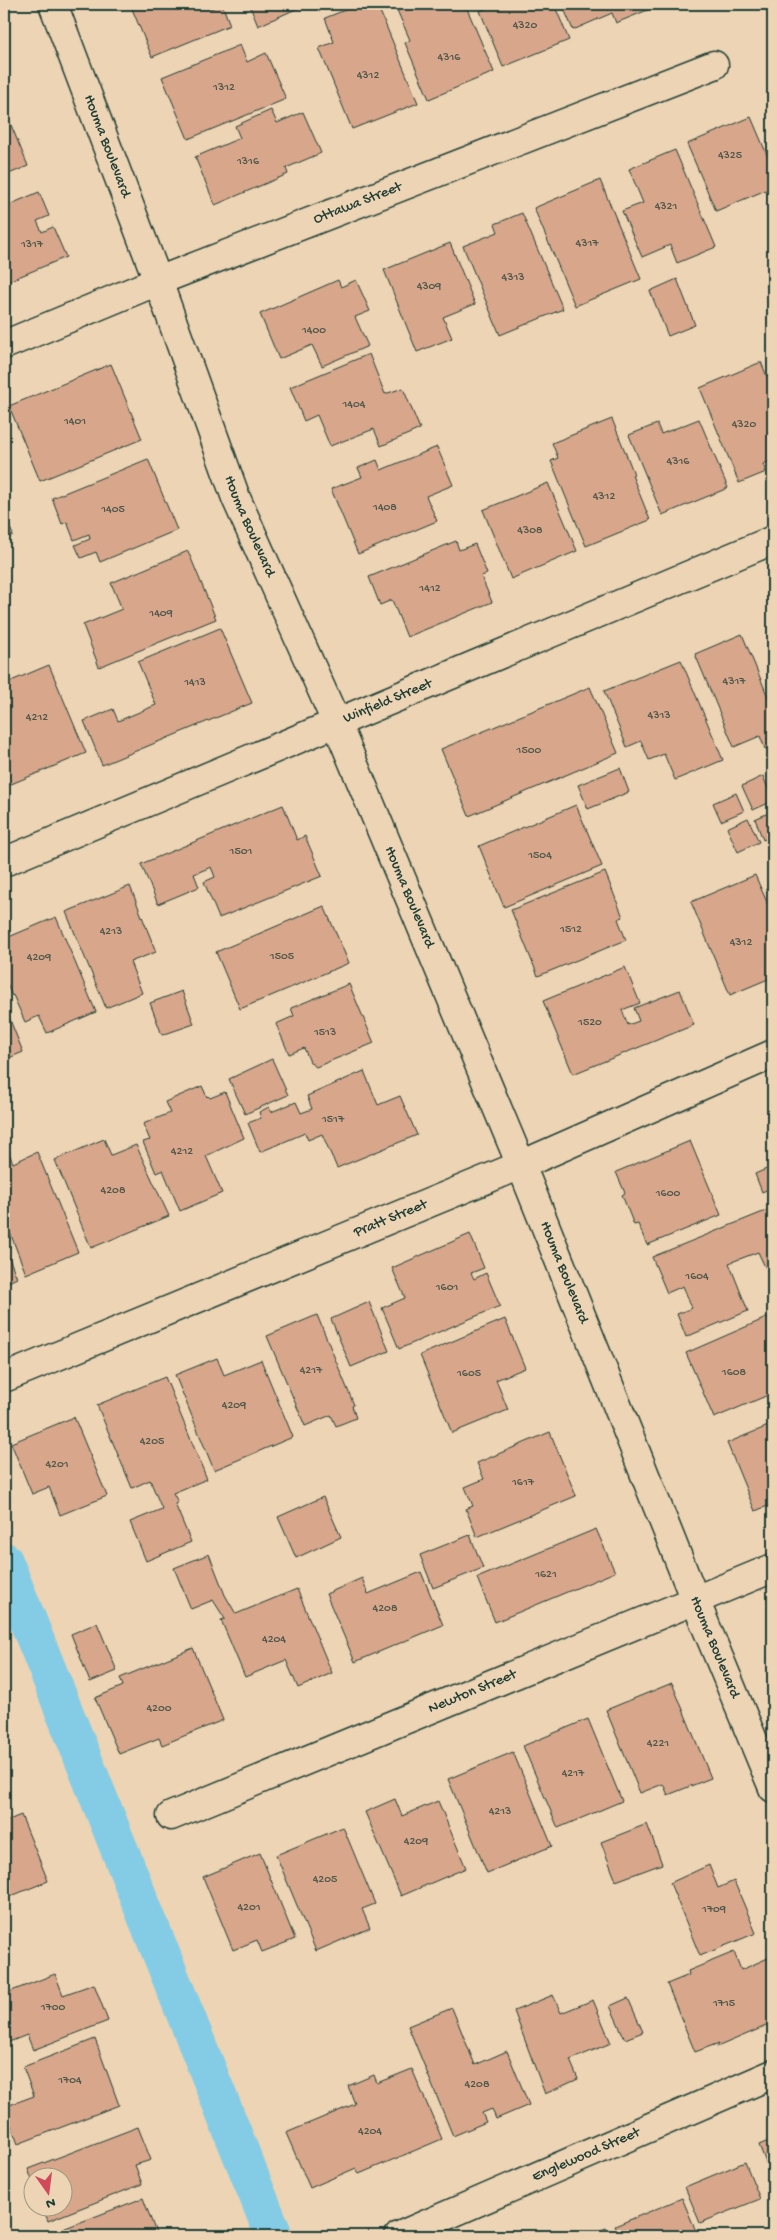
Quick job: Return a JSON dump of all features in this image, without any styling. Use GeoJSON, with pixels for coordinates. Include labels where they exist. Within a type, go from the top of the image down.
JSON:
{"type":"FeatureCollection","features":[{"type":"Feature","properties":{"kind":"street","name":"Houma Boulevard"},"geometry":{"type":"LineString","coordinates":[[53,4],[158,281],[236,498],[338,724],[521,1165],[695,1600],[773,1788]]}},
{"type":"Feature","properties":{"kind":"street","name":"Ottawa Street"},"geometry":{"type":"LineString","coordinates":[[4,345],[158,281],[714,65]]}},
{"type":"Feature","properties":{"kind":"street","name":"Winfield Street"},"geometry":{"type":"LineString","coordinates":[[4,862],[338,724],[773,540]]}},
{"type":"Feature","properties":{"kind":"street","name":"Pratt Street"},"geometry":{"type":"LineString","coordinates":[[4,1378],[521,1165],[773,1054]]}},
{"type":"Feature","properties":{"kind":"street","name":"Newton Street"},"geometry":{"type":"LineString","coordinates":[[171,1816],[773,1568]]}},
{"type":"Feature","properties":{"kind":"street","name":"Englewood Street"},"geometry":{"type":"LineString","coordinates":[[399,2236],[773,2074]]}},
{"type":"Feature","properties":{"kind":"building"},"geometry":{"type":"Polygon","coordinates":[[[130,4],[208,4],[210,9],[222,4],[230,25],[152,57],[130,4]]]}},
{"type":"Feature","properties":{"kind":"building"},"geometry":{"type":"Polygon","coordinates":[[[249,4],[304,4],[305,5],[258,26],[249,4]]]}},
{"type":"Feature","properties":{"kind":"building"},"geometry":{"type":"Polygon","coordinates":[[[360,4],[377,4],[418,103],[352,129],[319,48],[334,42],[325,18],[360,4]]]}},
{"type":"Feature","properties":{"kind":"building"},"geometry":{"type":"Polygon","coordinates":[[[412,4],[465,4],[494,72],[429,99],[405,43],[410,40],[397,10],[412,4]]]}},
{"type":"Feature","properties":{"kind":"building"},"geometry":{"type":"Polygon","coordinates":[[[483,4],[554,4],[569,40],[503,67],[480,11],[485,9],[483,4]]]}},
{"type":"Feature","properties":{"kind":"building"},"geometry":{"type":"Polygon","coordinates":[[[562,4],[662,4],[616,23],[612,13],[573,30],[562,4]]]}},
{"type":"Feature","properties":{"kind":"building"},"geometry":{"type":"Polygon","coordinates":[[[240,45],[247,62],[266,53],[286,99],[188,139],[162,77],[240,45]]]}},
{"type":"Feature","properties":{"kind":"building"},"geometry":{"type":"Polygon","coordinates":[[[4,108],[28,166],[4,176],[4,108]]]}},
{"type":"Feature","properties":{"kind":"building"},"geometry":{"type":"Polygon","coordinates":[[[271,110],[277,123],[303,112],[321,153],[286,168],[288,174],[215,205],[195,157],[240,138],[235,126],[271,110]]]}},
{"type":"Feature","properties":{"kind":"building"},"geometry":{"type":"Polygon","coordinates":[[[751,117],[773,169],[773,187],[716,211],[687,144],[751,117]]]}},
{"type":"Feature","properties":{"kind":"building"},"geometry":{"type":"Polygon","coordinates":[[[675,150],[716,247],[677,263],[670,245],[642,257],[622,211],[643,203],[629,169],[675,150]]]}},
{"type":"Feature","properties":{"kind":"building"},"geometry":{"type":"Polygon","coordinates":[[[600,180],[641,279],[575,306],[534,208],[600,180]]]}},
{"type":"Feature","properties":{"kind":"building"},"geometry":{"type":"Polygon","coordinates":[[[39,192],[49,216],[37,221],[42,232],[53,227],[66,257],[4,283],[4,207],[39,192]]]}},
{"type":"Feature","properties":{"kind":"building"},"geometry":{"type":"Polygon","coordinates":[[[522,213],[563,309],[500,335],[463,246],[498,232],[495,224],[522,213]]]}},
{"type":"Feature","properties":{"kind":"building"},"geometry":{"type":"Polygon","coordinates":[[[450,243],[475,304],[443,317],[452,338],[417,352],[384,270],[450,243]]]}},
{"type":"Feature","properties":{"kind":"building"},"geometry":{"type":"Polygon","coordinates":[[[677,279],[695,325],[668,336],[650,291],[677,279]]]}},
{"type":"Feature","properties":{"kind":"building"},"geometry":{"type":"Polygon","coordinates":[[[338,280],[341,287],[356,280],[370,311],[355,317],[368,346],[322,366],[312,345],[279,359],[260,314],[338,280]]]}},
{"type":"Feature","properties":{"kind":"building"},"geometry":{"type":"Polygon","coordinates":[[[369,354],[385,394],[403,388],[420,429],[381,446],[374,429],[330,446],[317,415],[304,421],[290,387],[369,354]]]}},
{"type":"Feature","properties":{"kind":"building"},"geometry":{"type":"Polygon","coordinates":[[[761,362],[773,391],[773,460],[763,464],[766,472],[739,483],[700,388],[761,362]]]}},
{"type":"Feature","properties":{"kind":"building"},"geometry":{"type":"Polygon","coordinates":[[[111,364],[142,439],[40,481],[9,406],[111,364]]]}},
{"type":"Feature","properties":{"kind":"building"},"geometry":{"type":"Polygon","coordinates":[[[612,419],[650,520],[586,546],[551,461],[558,458],[552,443],[612,419]]]}},
{"type":"Feature","properties":{"kind":"building"},"geometry":{"type":"Polygon","coordinates":[[[699,419],[728,488],[662,515],[629,435],[657,424],[661,434],[699,419]]]}},
{"type":"Feature","properties":{"kind":"building"},"geometry":{"type":"Polygon","coordinates":[[[437,447],[453,485],[426,496],[437,521],[358,554],[331,489],[362,477],[358,468],[377,460],[381,470],[437,447]]]}},
{"type":"Feature","properties":{"kind":"building"},"geometry":{"type":"Polygon","coordinates":[[[148,459],[177,530],[100,562],[96,552],[81,558],[75,545],[90,539],[89,534],[74,540],[67,522],[62,524],[52,498],[148,459]]]}},
{"type":"Feature","properties":{"kind":"building"},"geometry":{"type":"Polygon","coordinates":[[[548,483],[577,551],[511,579],[483,510],[548,483]]]}},
{"type":"Feature","properties":{"kind":"building"},"geometry":{"type":"Polygon","coordinates":[[[4,514],[13,535],[4,539],[4,514]]]}},
{"type":"Feature","properties":{"kind":"building"},"geometry":{"type":"Polygon","coordinates":[[[456,541],[459,550],[475,544],[487,574],[481,576],[492,602],[407,637],[392,600],[380,605],[369,577],[456,541]]]}},
{"type":"Feature","properties":{"kind":"building"},"geometry":{"type":"Polygon","coordinates":[[[188,551],[216,619],[99,667],[83,625],[122,609],[111,583],[188,551]]]}},
{"type":"Feature","properties":{"kind":"building"},"geometry":{"type":"Polygon","coordinates":[[[220,628],[252,703],[102,765],[84,721],[113,709],[118,721],[156,705],[138,662],[220,628]]]}},
{"type":"Feature","properties":{"kind":"building"},"geometry":{"type":"Polygon","coordinates":[[[742,634],[773,709],[773,746],[765,749],[760,736],[734,747],[695,654],[742,634]]]}},
{"type":"Feature","properties":{"kind":"building"},"geometry":{"type":"Polygon","coordinates":[[[681,660],[723,760],[675,780],[664,754],[649,760],[641,741],[627,747],[604,691],[681,660]]]}},
{"type":"Feature","properties":{"kind":"building"},"geometry":{"type":"Polygon","coordinates":[[[49,665],[86,753],[4,787],[4,684],[49,665]]]}},
{"type":"Feature","properties":{"kind":"building"},"geometry":{"type":"Polygon","coordinates":[[[590,687],[618,753],[469,816],[441,749],[590,687]]]}},
{"type":"Feature","properties":{"kind":"building"},"geometry":{"type":"Polygon","coordinates":[[[620,768],[629,792],[588,809],[578,785],[620,768]]]}},
{"type":"Feature","properties":{"kind":"building"},"geometry":{"type":"Polygon","coordinates":[[[763,776],[773,801],[753,810],[742,786],[763,776]]]}},
{"type":"Feature","properties":{"kind":"building"},"geometry":{"type":"Polygon","coordinates":[[[736,793],[744,811],[721,821],[713,803],[736,793]]]}},
{"type":"Feature","properties":{"kind":"building"},"geometry":{"type":"Polygon","coordinates":[[[283,805],[297,840],[305,836],[322,876],[219,918],[204,882],[215,877],[211,867],[194,874],[199,887],[158,904],[141,864],[283,805]]]}},
{"type":"Feature","properties":{"kind":"building"},"geometry":{"type":"Polygon","coordinates":[[[576,805],[602,866],[504,907],[479,846],[576,805]]]}},
{"type":"Feature","properties":{"kind":"building"},"geometry":{"type":"Polygon","coordinates":[[[773,811],[773,836],[763,840],[755,819],[773,811]]]}},
{"type":"Feature","properties":{"kind":"building"},"geometry":{"type":"Polygon","coordinates":[[[748,818],[759,842],[738,852],[727,828],[748,818]]]}},
{"type":"Feature","properties":{"kind":"building"},"geometry":{"type":"Polygon","coordinates":[[[605,872],[623,917],[618,919],[626,940],[538,976],[511,910],[605,872]]]}},
{"type":"Feature","properties":{"kind":"building"},"geometry":{"type":"Polygon","coordinates":[[[755,875],[770,909],[773,908],[773,977],[730,995],[691,902],[755,875]]]}},
{"type":"Feature","properties":{"kind":"building"},"geometry":{"type":"Polygon","coordinates":[[[130,886],[156,952],[130,962],[142,993],[106,1008],[66,912],[130,886]]]}},
{"type":"Feature","properties":{"kind":"building"},"geometry":{"type":"Polygon","coordinates":[[[324,906],[349,963],[240,1009],[216,952],[324,906]]]}},
{"type":"Feature","properties":{"kind":"building"},"geometry":{"type":"Polygon","coordinates":[[[56,917],[96,1012],[47,1033],[39,1016],[25,1022],[12,996],[4,977],[4,939],[56,917]]]}},
{"type":"Feature","properties":{"kind":"building"},"geometry":{"type":"Polygon","coordinates":[[[625,967],[640,1003],[622,1010],[628,1025],[639,1021],[634,1008],[680,990],[694,1025],[573,1074],[543,1001],[625,967]]]}},
{"type":"Feature","properties":{"kind":"building"},"geometry":{"type":"Polygon","coordinates":[[[349,984],[374,1043],[316,1067],[310,1062],[304,1048],[289,1054],[276,1024],[294,1016],[291,1008],[349,984]]]}},
{"type":"Feature","properties":{"kind":"building"},"geometry":{"type":"Polygon","coordinates":[[[182,991],[194,1024],[162,1035],[150,1003],[182,991]]]}},
{"type":"Feature","properties":{"kind":"building"},"geometry":{"type":"Polygon","coordinates":[[[4,1005],[23,1052],[4,1060],[4,1005]]]}},
{"type":"Feature","properties":{"kind":"building"},"geometry":{"type":"Polygon","coordinates":[[[272,1059],[288,1095],[245,1114],[229,1079],[272,1059]]]}},
{"type":"Feature","properties":{"kind":"building"},"geometry":{"type":"Polygon","coordinates":[[[364,1071],[378,1105],[400,1096],[417,1135],[337,1168],[322,1134],[308,1140],[305,1133],[260,1152],[248,1123],[261,1118],[259,1112],[269,1107],[271,1112],[296,1102],[301,1113],[312,1109],[307,1096],[364,1071]]]}},
{"type":"Feature","properties":{"kind":"building"},"geometry":{"type":"Polygon","coordinates":[[[202,1086],[207,1097],[210,1098],[225,1092],[244,1138],[206,1156],[222,1193],[180,1211],[163,1170],[156,1173],[143,1142],[150,1140],[143,1124],[170,1113],[165,1102],[202,1086]]]}},
{"type":"Feature","properties":{"kind":"building"},"geometry":{"type":"Polygon","coordinates":[[[104,1139],[111,1155],[136,1145],[169,1216],[91,1248],[55,1160],[104,1139]]]}},
{"type":"Feature","properties":{"kind":"building"},"geometry":{"type":"Polygon","coordinates":[[[690,1141],[721,1215],[647,1245],[638,1224],[634,1225],[622,1195],[625,1193],[616,1172],[690,1141]]]}},
{"type":"Feature","properties":{"kind":"building"},"geometry":{"type":"Polygon","coordinates":[[[7,1148],[13,1163],[37,1152],[78,1252],[26,1274],[4,1217],[4,1149],[7,1148]]]}},
{"type":"Feature","properties":{"kind":"building"},"geometry":{"type":"Polygon","coordinates":[[[771,1167],[773,1187],[762,1192],[755,1174],[771,1167]]]}},
{"type":"Feature","properties":{"kind":"building"},"geometry":{"type":"Polygon","coordinates":[[[773,1208],[773,1264],[765,1267],[758,1252],[729,1263],[748,1311],[686,1337],[677,1314],[692,1308],[683,1286],[667,1293],[652,1257],[773,1208]]]}},
{"type":"Feature","properties":{"kind":"building"},"geometry":{"type":"Polygon","coordinates":[[[470,1234],[484,1268],[471,1273],[474,1279],[486,1273],[500,1306],[399,1349],[382,1308],[405,1298],[392,1268],[470,1234]]]}},
{"type":"Feature","properties":{"kind":"building"},"geometry":{"type":"Polygon","coordinates":[[[4,1245],[17,1278],[4,1284],[4,1245]]]}},
{"type":"Feature","properties":{"kind":"building"},"geometry":{"type":"Polygon","coordinates":[[[369,1302],[389,1351],[351,1367],[331,1319],[369,1302]]]}},
{"type":"Feature","properties":{"kind":"building"},"geometry":{"type":"Polygon","coordinates":[[[317,1315],[354,1405],[352,1406],[356,1418],[336,1426],[331,1415],[305,1426],[267,1336],[317,1315]]]}},
{"type":"Feature","properties":{"kind":"building"},"geometry":{"type":"Polygon","coordinates":[[[773,1315],[773,1393],[714,1418],[686,1353],[773,1315]]]}},
{"type":"Feature","properties":{"kind":"building"},"geometry":{"type":"Polygon","coordinates":[[[505,1319],[525,1368],[496,1380],[508,1410],[452,1433],[420,1355],[505,1319]]]}},
{"type":"Feature","properties":{"kind":"building"},"geometry":{"type":"Polygon","coordinates":[[[217,1358],[224,1375],[261,1360],[293,1437],[214,1470],[175,1375],[217,1358]]]}},
{"type":"Feature","properties":{"kind":"building"},"geometry":{"type":"Polygon","coordinates":[[[165,1377],[207,1479],[173,1493],[178,1502],[175,1504],[191,1542],[146,1561],[130,1522],[162,1509],[150,1480],[132,1488],[97,1405],[165,1377]]]}},
{"type":"Feature","properties":{"kind":"building"},"geometry":{"type":"Polygon","coordinates":[[[74,1417],[107,1496],[60,1515],[49,1487],[32,1494],[11,1443],[74,1417]]]}},
{"type":"Feature","properties":{"kind":"building"},"geometry":{"type":"Polygon","coordinates":[[[773,1424],[773,1504],[755,1511],[727,1443],[773,1424]]]}},
{"type":"Feature","properties":{"kind":"building"},"geometry":{"type":"Polygon","coordinates":[[[550,1432],[576,1496],[477,1537],[466,1509],[473,1506],[465,1487],[484,1479],[477,1463],[550,1432]]]}},
{"type":"Feature","properties":{"kind":"building"},"geometry":{"type":"Polygon","coordinates":[[[323,1497],[341,1537],[296,1558],[278,1517],[323,1497]]]}},
{"type":"Feature","properties":{"kind":"building"},"geometry":{"type":"Polygon","coordinates":[[[596,1529],[615,1572],[495,1622],[477,1578],[596,1529]]]}},
{"type":"Feature","properties":{"kind":"building"},"geometry":{"type":"Polygon","coordinates":[[[470,1535],[483,1568],[433,1588],[420,1555],[470,1535]]]}},
{"type":"Feature","properties":{"kind":"building"},"geometry":{"type":"Polygon","coordinates":[[[209,1554],[225,1595],[236,1614],[297,1589],[332,1673],[298,1688],[286,1660],[245,1677],[221,1620],[225,1619],[213,1600],[191,1609],[174,1568],[209,1554]]]}},
{"type":"Feature","properties":{"kind":"building"},"geometry":{"type":"Polygon","coordinates":[[[421,1572],[443,1625],[355,1662],[326,1594],[362,1578],[368,1594],[421,1572]]]}},
{"type":"Feature","properties":{"kind":"building"},"geometry":{"type":"Polygon","coordinates":[[[97,1623],[117,1671],[90,1682],[71,1634],[97,1623]]]}},
{"type":"Feature","properties":{"kind":"building"},"geometry":{"type":"Polygon","coordinates":[[[193,1648],[223,1720],[162,1745],[159,1738],[119,1754],[95,1698],[123,1686],[120,1678],[193,1648]]]}},
{"type":"Feature","properties":{"kind":"building"},"geometry":{"type":"Polygon","coordinates":[[[672,1683],[711,1778],[668,1795],[663,1784],[640,1793],[606,1710],[672,1683]]]}},
{"type":"Feature","properties":{"kind":"building"},"geometry":{"type":"Polygon","coordinates":[[[588,1719],[622,1801],[558,1828],[523,1746],[588,1719]]]}},
{"type":"Feature","properties":{"kind":"building"},"geometry":{"type":"Polygon","coordinates":[[[513,1752],[552,1846],[487,1873],[448,1779],[513,1752]]]}},
{"type":"Feature","properties":{"kind":"building"},"geometry":{"type":"Polygon","coordinates":[[[395,1799],[402,1816],[438,1801],[466,1868],[401,1896],[365,1812],[395,1799]]]}},
{"type":"Feature","properties":{"kind":"building"},"geometry":{"type":"Polygon","coordinates":[[[21,1815],[48,1881],[4,1899],[4,1822],[21,1815]]]}},
{"type":"Feature","properties":{"kind":"building"},"geometry":{"type":"Polygon","coordinates":[[[647,1824],[662,1864],[616,1881],[601,1842],[647,1824]]]}},
{"type":"Feature","properties":{"kind":"building"},"geometry":{"type":"Polygon","coordinates":[[[343,1827],[375,1904],[362,1909],[370,1928],[316,1951],[276,1855],[343,1827]]]}},
{"type":"Feature","properties":{"kind":"building"},"geometry":{"type":"Polygon","coordinates":[[[260,1853],[295,1939],[262,1952],[257,1940],[233,1950],[203,1877],[260,1853]]]}},
{"type":"Feature","properties":{"kind":"building"},"geometry":{"type":"Polygon","coordinates":[[[709,1865],[718,1888],[734,1881],[756,1933],[700,1956],[670,1883],[709,1865]]]}},
{"type":"Feature","properties":{"kind":"building"},"geometry":{"type":"Polygon","coordinates":[[[734,1952],[741,1970],[768,1958],[773,1971],[773,2023],[717,2047],[719,2043],[695,2052],[667,1984],[689,1975],[688,1971],[734,1952]]]}},
{"type":"Feature","properties":{"kind":"building"},"geometry":{"type":"Polygon","coordinates":[[[55,1974],[63,1995],[94,1984],[108,2021],[33,2050],[27,2035],[4,2044],[4,1994],[55,1974]]]}},
{"type":"Feature","properties":{"kind":"building"},"geometry":{"type":"Polygon","coordinates":[[[553,1995],[561,2013],[593,2000],[611,2043],[570,2060],[578,2079],[545,2094],[514,2011],[553,1995]]]}},
{"type":"Feature","properties":{"kind":"building"},"geometry":{"type":"Polygon","coordinates":[[[628,1998],[643,2032],[625,2039],[610,2006],[628,1998]]]}},
{"type":"Feature","properties":{"kind":"building"},"geometry":{"type":"Polygon","coordinates":[[[452,2008],[475,2065],[507,2051],[529,2105],[496,2119],[492,2109],[482,2113],[486,2122],[453,2136],[408,2026],[452,2008]]]}},
{"type":"Feature","properties":{"kind":"building"},"geometry":{"type":"Polygon","coordinates":[[[95,2039],[119,2105],[18,2144],[4,2107],[34,2096],[23,2067],[95,2039]]]}},
{"type":"Feature","properties":{"kind":"building"},"geometry":{"type":"Polygon","coordinates":[[[412,2069],[442,2139],[359,2174],[356,2168],[310,2188],[286,2133],[355,2104],[348,2086],[374,2075],[377,2083],[412,2069]]]}},
{"type":"Feature","properties":{"kind":"building"},"geometry":{"type":"Polygon","coordinates":[[[138,2127],[151,2160],[135,2165],[142,2184],[72,2212],[72,2168],[31,2168],[138,2127]]]}},
{"type":"Feature","properties":{"kind":"building"},"geometry":{"type":"Polygon","coordinates":[[[773,2139],[773,2180],[759,2145],[773,2139]]]}},
{"type":"Feature","properties":{"kind":"building"},"geometry":{"type":"Polygon","coordinates":[[[745,2162],[760,2199],[700,2223],[685,2187],[745,2162]]]}},
{"type":"Feature","properties":{"kind":"building"},"geometry":{"type":"Polygon","coordinates":[[[143,2198],[156,2233],[147,2236],[56,2236],[55,2232],[143,2198]]]}},
{"type":"Feature","properties":{"kind":"building"},"geometry":{"type":"Polygon","coordinates":[[[682,2198],[698,2236],[620,2236],[615,2226],[682,2198]]]}},
{"type":"Feature","properties":{"kind":"building"},"geometry":{"type":"Polygon","coordinates":[[[606,2228],[609,2236],[586,2236],[606,2228]]]}},
{"type":"Feature","properties":{"kind":"waterway"},"geometry":{"type":"LineString","coordinates":[[4,1561],[274,2236]]}}]}
